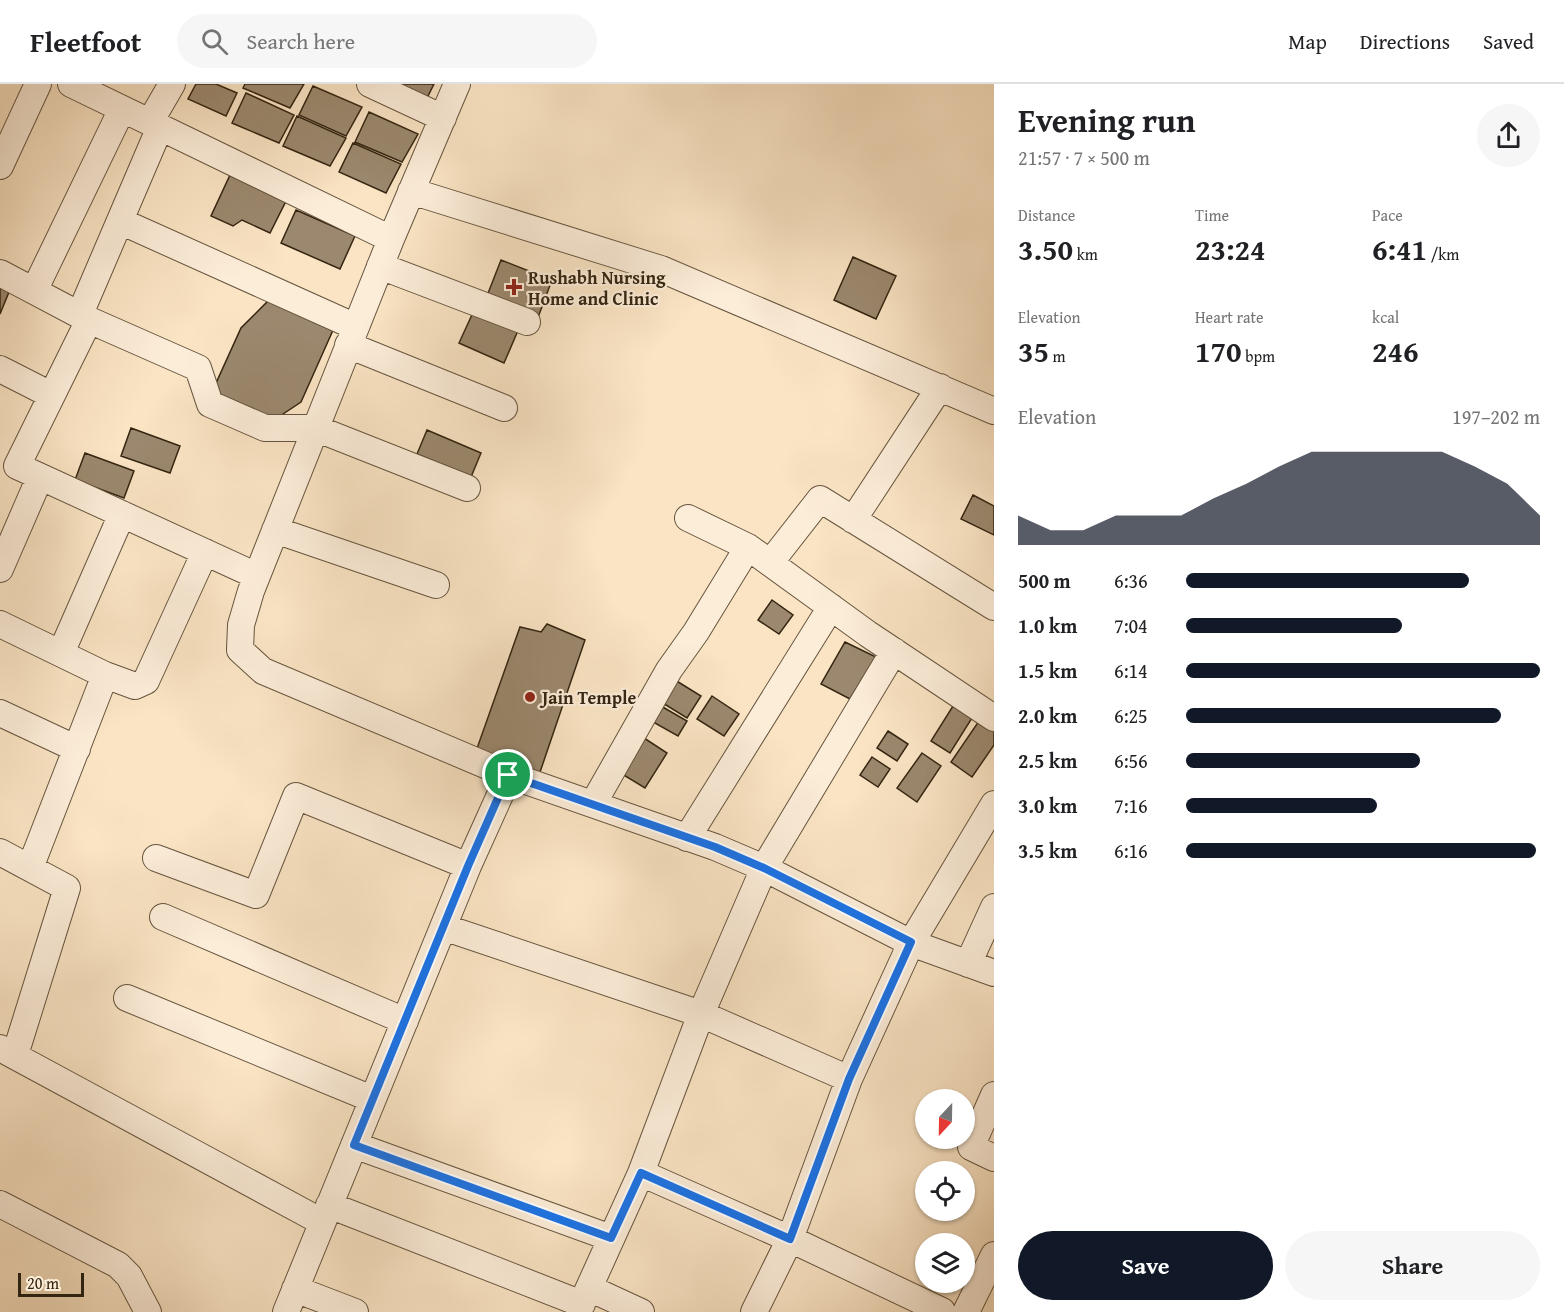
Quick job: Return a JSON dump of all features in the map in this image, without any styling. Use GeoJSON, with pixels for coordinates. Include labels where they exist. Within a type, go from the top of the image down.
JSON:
{"type":"FeatureCollection","features":[{"type":"Feature","properties":{"kind":"street"},"geometry":{"type":"LineString","coordinates":[[0,166],[38,84]]}},
{"type":"Feature","properties":{"kind":"street"},"geometry":{"type":"LineString","coordinates":[[71,84],[391,239]]}},
{"type":"Feature","properties":{"kind":"street"},"geometry":{"type":"LineString","coordinates":[[172,84],[84,317],[51,395],[9,461],[257,576]]}},
{"type":"Feature","properties":{"kind":"street"},"geometry":{"type":"LineString","coordinates":[[370,84],[443,118]]}},
{"type":"Feature","properties":{"kind":"street"},"geometry":{"type":"LineString","coordinates":[[457,84],[380,266],[257,576],[241,625],[240,650],[263,671],[508,775],[687,838],[764,868],[911,942],[994,974]]}},
{"type":"Feature","properties":{"kind":"street"},"geometry":{"type":"LineString","coordinates":[[34,291],[122,109]]}},
{"type":"Feature","properties":{"kind":"street"},"geometry":{"type":"LineString","coordinates":[[411,191],[660,269],[994,411]]}},
{"type":"Feature","properties":{"kind":"street"},"geometry":{"type":"LineString","coordinates":[[120,221],[352,336],[504,408]]}},
{"type":"Feature","properties":{"kind":"street"},"geometry":{"type":"LineString","coordinates":[[380,266],[527,322]]}},
{"type":"Feature","properties":{"kind":"street"},"geometry":{"type":"LineString","coordinates":[[0,273],[84,317],[198,368],[210,404],[265,429],[315,428],[467,488]]}},
{"type":"Feature","properties":{"kind":"street"},"geometry":{"type":"LineString","coordinates":[[0,369],[51,395]]}},
{"type":"Feature","properties":{"kind":"street"},"geometry":{"type":"LineString","coordinates":[[853,520],[940,387]]}},
{"type":"Feature","properties":{"kind":"street"},"geometry":{"type":"LineString","coordinates":[[2,557],[40,477]]}},
{"type":"Feature","properties":{"kind":"street"},"geometry":{"type":"LineString","coordinates":[[770,563],[820,499],[994,607]]}},
{"type":"Feature","properties":{"kind":"street"},"geometry":{"type":"LineString","coordinates":[[61,652],[122,514]]}},
{"type":"Feature","properties":{"kind":"street"},"geometry":{"type":"LineString","coordinates":[[688,518],[748,547],[894,651],[994,718]]}},
{"type":"Feature","properties":{"kind":"street"},"geometry":{"type":"LineString","coordinates":[[275,530],[436,585]]}},
{"type":"Feature","properties":{"kind":"street"},"geometry":{"type":"LineString","coordinates":[[593,804],[669,670],[696,632],[748,547]]}},
{"type":"Feature","properties":{"kind":"street"},"geometry":{"type":"LineString","coordinates":[[0,624],[105,675],[135,687],[147,681],[205,552]]}},
{"type":"Feature","properties":{"kind":"street"},"geometry":{"type":"LineString","coordinates":[[687,838],[831,607]]}},
{"type":"Feature","properties":{"kind":"street"},"geometry":{"type":"LineString","coordinates":[[583,1301],[641,1173],[701,1014],[764,868],[894,651]]}},
{"type":"Feature","properties":{"kind":"street"},"geometry":{"type":"LineString","coordinates":[[30,868],[105,675]]}},
{"type":"Feature","properties":{"kind":"street"},"geometry":{"type":"LineString","coordinates":[[0,713],[77,749]]}},
{"type":"Feature","properties":{"kind":"street"},"geometry":{"type":"LineString","coordinates":[[286,1312],[468,866],[508,775]]}},
{"type":"Feature","properties":{"kind":"street"},"geometry":{"type":"LineString","coordinates":[[156,858],[256,895],[296,796],[468,866]]}},
{"type":"Feature","properties":{"kind":"street"},"geometry":{"type":"LineString","coordinates":[[754,1312],[790,1239],[849,1079],[911,942],[994,804]]}},
{"type":"Feature","properties":{"kind":"street"},"geometry":{"type":"LineString","coordinates":[[0,852],[67,888],[7,1052],[326,1214],[583,1301],[641,1312]]}},
{"type":"Feature","properties":{"kind":"street"},"geometry":{"type":"LineString","coordinates":[[968,964],[994,907]]}},
{"type":"Feature","properties":{"kind":"street"},"geometry":{"type":"LineString","coordinates":[[163,917],[405,1021]]}},
{"type":"Feature","properties":{"kind":"street"},"geometry":{"type":"LineString","coordinates":[[443,927],[701,1014],[849,1079]]}},
{"type":"Feature","properties":{"kind":"street"},"geometry":{"type":"LineString","coordinates":[[127,998],[372,1099]]}},
{"type":"Feature","properties":{"kind":"street"},"geometry":{"type":"LineString","coordinates":[[994,1095],[971,1147],[994,1158]]}},
{"type":"Feature","properties":{"kind":"street"},"geometry":{"type":"LineString","coordinates":[[354,1145],[611,1238]]}},
{"type":"Feature","properties":{"kind":"street"},"geometry":{"type":"LineString","coordinates":[[641,1173],[949,1312],[994,1255]]}},
{"type":"Feature","properties":{"kind":"street"},"geometry":{"type":"LineString","coordinates":[[0,1204],[118,1266],[129,1276],[148,1312]]}},
{"type":"Feature","properties":{"kind":"street"},"geometry":{"type":"LineString","coordinates":[[295,1288],[355,1312]]}},
{"type":"Feature","properties":{"kind":"building"},"geometry":{"type":"Polygon","coordinates":[[[196,84],[216,84],[237,93],[226,116],[188,99],[196,84]]]}},
{"type":"Feature","properties":{"kind":"building"},"geometry":{"type":"Polygon","coordinates":[[[245,84],[304,84],[290,108],[243,88],[245,84]]]}},
{"type":"Feature","properties":{"kind":"building"},"geometry":{"type":"Polygon","coordinates":[[[388,84],[434,84],[426,100],[388,84]]]}},
{"type":"Feature","properties":{"kind":"building"},"geometry":{"type":"Polygon","coordinates":[[[313,86],[362,107],[346,136],[299,115],[313,86]]]}},
{"type":"Feature","properties":{"kind":"building"},"geometry":{"type":"Polygon","coordinates":[[[246,93],[294,115],[279,143],[232,123],[246,93]]]}},
{"type":"Feature","properties":{"kind":"building"},"geometry":{"type":"Polygon","coordinates":[[[369,112],[418,134],[402,162],[355,142],[369,112]]]}},
{"type":"Feature","properties":{"kind":"building"},"geometry":{"type":"Polygon","coordinates":[[[297,116],[346,138],[330,166],[283,146],[297,116]]]}},
{"type":"Feature","properties":{"kind":"building"},"geometry":{"type":"Polygon","coordinates":[[[353,143],[401,164],[386,193],[339,172],[353,143]]]}},
{"type":"Feature","properties":{"kind":"building"},"geometry":{"type":"Polygon","coordinates":[[[230,175],[286,201],[270,233],[242,220],[233,226],[211,216],[230,175]]]}},
{"type":"Feature","properties":{"kind":"building"},"geometry":{"type":"Polygon","coordinates":[[[296,210],[355,236],[340,269],[281,243],[296,210]]]}},
{"type":"Feature","properties":{"kind":"building"},"geometry":{"type":"Polygon","coordinates":[[[853,257],[896,276],[876,319],[834,300],[853,257]]]}},
{"type":"Feature","properties":{"kind":"building"},"geometry":{"type":"Polygon","coordinates":[[[501,260],[552,280],[537,320],[485,301],[501,260]]]}},
{"type":"Feature","properties":{"kind":"building"},"geometry":{"type":"Polygon","coordinates":[[[0,287],[9,292],[0,314],[0,287]]]}},
{"type":"Feature","properties":{"kind":"building"},"geometry":{"type":"Polygon","coordinates":[[[270,299],[334,328],[301,402],[274,420],[212,392],[241,328],[270,299]]]}},
{"type":"Feature","properties":{"kind":"building"},"geometry":{"type":"Polygon","coordinates":[[[476,306],[520,326],[504,363],[459,343],[476,306]]]}},
{"type":"Feature","properties":{"kind":"building"},"geometry":{"type":"Polygon","coordinates":[[[131,428],[180,446],[170,473],[121,456],[131,428]]]}},
{"type":"Feature","properties":{"kind":"building"},"geometry":{"type":"Polygon","coordinates":[[[427,430],[481,453],[471,477],[417,454],[427,430]]]}},
{"type":"Feature","properties":{"kind":"building"},"geometry":{"type":"Polygon","coordinates":[[[85,453],[134,471],[124,498],[75,480],[85,453]]]}},
{"type":"Feature","properties":{"kind":"building"},"geometry":{"type":"Polygon","coordinates":[[[973,495],[994,506],[994,535],[961,519],[973,495]]]}},
{"type":"Feature","properties":{"kind":"building"},"geometry":{"type":"Polygon","coordinates":[[[772,600],[793,615],[779,634],[758,620],[772,600]]]}},
{"type":"Feature","properties":{"kind":"building","name":"Jain Temple"},"geometry":{"type":"Polygon","coordinates":[[[547,624],[585,640],[538,778],[475,754],[520,627],[541,632],[547,624]]]}},
{"type":"Feature","properties":{"kind":"building"},"geometry":{"type":"Polygon","coordinates":[[[845,642],[876,657],[850,699],[821,684],[845,642]]]}},
{"type":"Feature","properties":{"kind":"building"},"geometry":{"type":"Polygon","coordinates":[[[675,680],[701,696],[687,718],[661,702],[675,680]]]}},
{"type":"Feature","properties":{"kind":"building"},"geometry":{"type":"Polygon","coordinates":[[[712,696],[739,714],[724,736],[697,719],[712,696]]]}},
{"type":"Feature","properties":{"kind":"building"},"geometry":{"type":"Polygon","coordinates":[[[661,706],[687,721],[678,736],[653,722],[661,706]]]}},
{"type":"Feature","properties":{"kind":"building"},"geometry":{"type":"Polygon","coordinates":[[[953,706],[972,718],[950,753],[931,741],[953,706]]]}},
{"type":"Feature","properties":{"kind":"building"},"geometry":{"type":"Polygon","coordinates":[[[979,721],[994,731],[994,745],[972,777],[951,762],[979,721]]]}},
{"type":"Feature","properties":{"kind":"building"},"geometry":{"type":"Polygon","coordinates":[[[888,731],[908,744],[897,761],[877,748],[888,731]]]}},
{"type":"Feature","properties":{"kind":"building"},"geometry":{"type":"Polygon","coordinates":[[[644,738],[667,753],[645,788],[622,774],[644,738]]]}},
{"type":"Feature","properties":{"kind":"building"},"geometry":{"type":"Polygon","coordinates":[[[922,753],[941,766],[917,802],[897,788],[922,753]]]}},
{"type":"Feature","properties":{"kind":"building"},"geometry":{"type":"Polygon","coordinates":[[[872,757],[890,769],[878,787],[860,775],[872,757]]]}},
{"type":"Feature","properties":{"kind":"place","name":"Rushabh Nursing Home and Clinic"},"geometry":{"type":"Point","coordinates":[514,287]}},
{"type":"Feature","properties":{"kind":"place","name":"Jain Temple"},"geometry":{"type":"Point","coordinates":[530,697]}},
{"type":"Feature","properties":{"kind":"route"},"geometry":{"type":"LineString","coordinates":[[508,775],[715,847],[764,868],[911,942],[849,1079],[790,1239],[641,1173],[611,1238],[354,1145],[468,866],[508,775]]}}]}
